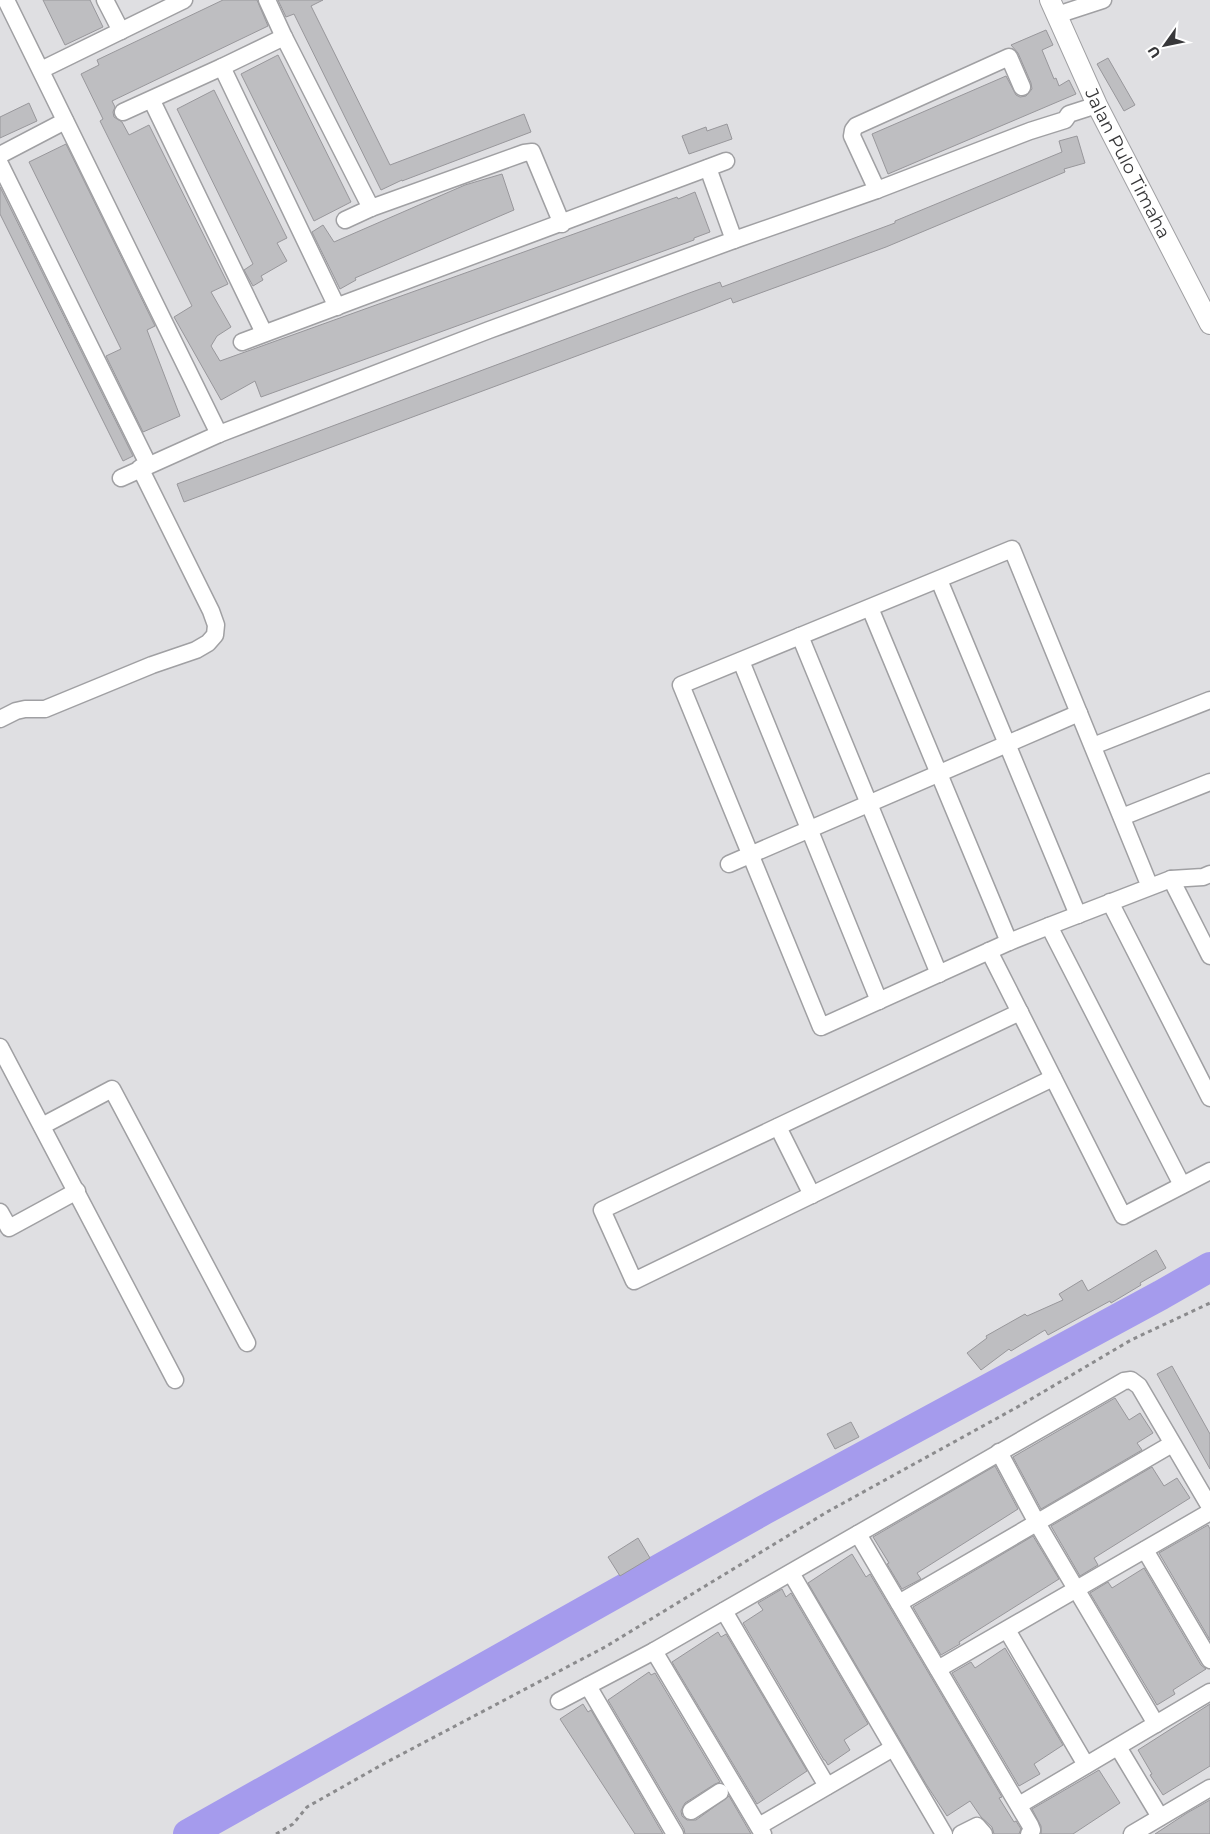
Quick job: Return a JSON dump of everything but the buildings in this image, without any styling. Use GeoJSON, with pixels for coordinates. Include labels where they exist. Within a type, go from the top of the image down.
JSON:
{"type":"FeatureCollection","features":[{"type":"Feature","properties":{"kind":"street"},"geometry":{"type":"LineString","coordinates":[[6,0],[220,434]]}},
{"type":"Feature","properties":{"kind":"street"},"geometry":{"type":"LineString","coordinates":[[105,0],[121,31]]}},
{"type":"Feature","properties":{"kind":"street"},"geometry":{"type":"LineString","coordinates":[[41,70],[184,0]]}},
{"type":"Feature","properties":{"kind":"street"},"geometry":{"type":"LineString","coordinates":[[268,0],[284,37],[371,208]]}},
{"type":"Feature","properties":{"kind":"street"},"geometry":{"type":"LineString","coordinates":[[1053,7],[1103,0]]}},
{"type":"Feature","properties":{"kind":"street","name":"Jalan Pulo Timaha"},"geometry":{"type":"LineString","coordinates":[[1053,7],[1099,110],[1210,324]]}},
{"type":"Feature","properties":{"kind":"street"},"geometry":{"type":"LineString","coordinates":[[124,112],[152,101],[284,37]]}},
{"type":"Feature","properties":{"kind":"street"},"geometry":{"type":"LineString","coordinates":[[877,190],[852,136],[856,126],[1008,57],[1022,87]]}},
{"type":"Feature","properties":{"kind":"street"},"geometry":{"type":"LineString","coordinates":[[222,68],[337,307]]}},
{"type":"Feature","properties":{"kind":"street"},"geometry":{"type":"LineString","coordinates":[[152,101],[264,333]]}},
{"type":"Feature","properties":{"kind":"street"},"geometry":{"type":"LineString","coordinates":[[121,478],[144,466],[220,434],[489,330],[734,240],[877,190],[1030,131],[1065,120],[1070,114],[1099,110]]}},
{"type":"Feature","properties":{"kind":"street"},"geometry":{"type":"LineString","coordinates":[[0,154],[65,121]]}},
{"type":"Feature","properties":{"kind":"street"},"geometry":{"type":"LineString","coordinates":[[345,220],[371,208],[515,156],[532,152],[562,224]]}},
{"type":"Feature","properties":{"kind":"street"},"geometry":{"type":"LineString","coordinates":[[242,342],[562,224],[726,161]]}},
{"type":"Feature","properties":{"kind":"street"},"geometry":{"type":"LineString","coordinates":[[0,164],[144,466],[211,610],[216,625],[214,635],[208,643],[196,650],[152,665],[45,709],[25,709],[0,719]]}},
{"type":"Feature","properties":{"kind":"street"},"geometry":{"type":"LineString","coordinates":[[708,168],[734,240]]}},
{"type":"Feature","properties":{"kind":"street"},"geometry":{"type":"LineString","coordinates":[[1150,886],[1012,549],[681,685],[821,1027],[1009,942],[1150,886],[1171,879],[1203,877],[1210,874]]}},
{"type":"Feature","properties":{"kind":"street"},"geometry":{"type":"LineString","coordinates":[[939,580],[1078,915]]}},
{"type":"Feature","properties":{"kind":"street"},"geometry":{"type":"LineString","coordinates":[[870,608],[1009,942]]}},
{"type":"Feature","properties":{"kind":"street"},"geometry":{"type":"LineString","coordinates":[[800,636],[939,974]]}},
{"type":"Feature","properties":{"kind":"street"},"geometry":{"type":"LineString","coordinates":[[740,661],[879,1001]]}},
{"type":"Feature","properties":{"kind":"street"},"geometry":{"type":"LineString","coordinates":[[1093,746],[1210,700]]}},
{"type":"Feature","properties":{"kind":"street"},"geometry":{"type":"LineString","coordinates":[[729,864],[1079,713]]}},
{"type":"Feature","properties":{"kind":"street"},"geometry":{"type":"LineString","coordinates":[[1122,817],[1210,782]]}},
{"type":"Feature","properties":{"kind":"street"},"geometry":{"type":"LineString","coordinates":[[1171,879],[1210,956]]}},
{"type":"Feature","properties":{"kind":"street"},"geometry":{"type":"LineString","coordinates":[[1110,902],[1210,1098]]}},
{"type":"Feature","properties":{"kind":"street"},"geometry":{"type":"LineString","coordinates":[[1050,926],[1182,1185]]}},
{"type":"Feature","properties":{"kind":"street"},"geometry":{"type":"LineString","coordinates":[[989,951],[1123,1216],[1210,1170]]}},
{"type":"Feature","properties":{"kind":"street"},"geometry":{"type":"LineString","coordinates":[[1020,1012],[602,1210],[634,1281],[1053,1078]]}},
{"type":"Feature","properties":{"kind":"street"},"geometry":{"type":"LineString","coordinates":[[0,1047],[175,1380]]}},
{"type":"Feature","properties":{"kind":"street"},"geometry":{"type":"LineString","coordinates":[[42,1126],[112,1089],[247,1343]]}},
{"type":"Feature","properties":{"kind":"street"},"geometry":{"type":"LineString","coordinates":[[778,1127],[812,1195]]}},
{"type":"Feature","properties":{"kind":"street"},"geometry":{"type":"LineString","coordinates":[[0,1212],[9,1228],[77,1191]]}},
{"type":"Feature","properties":{"kind":"street"},"geometry":{"type":"LineString","coordinates":[[559,1701],[654,1651],[1124,1381],[1131,1380],[1139,1386],[1210,1507]]}},
{"type":"Feature","properties":{"kind":"street"},"geometry":{"type":"LineString","coordinates":[[899,1604],[1172,1444]]}},
{"type":"Feature","properties":{"kind":"street"},"geometry":{"type":"LineString","coordinates":[[1000,1452],[1037,1523],[1156,1724]]}},
{"type":"Feature","properties":{"kind":"street"},"geometry":{"type":"LineString","coordinates":[[938,1670],[1210,1512]]}},
{"type":"Feature","properties":{"kind":"street"},"geometry":{"type":"LineString","coordinates":[[858,1534],[1019,1805],[1032,1830],[1029,1834]]}},
{"type":"Feature","properties":{"kind":"street"},"geometry":{"type":"LineString","coordinates":[[1145,1550],[1210,1660]]}},
{"type":"Feature","properties":{"kind":"street"},"geometry":{"type":"LineString","coordinates":[[791,1573],[944,1834]]}},
{"type":"Feature","properties":{"kind":"street"},"geometry":{"type":"LineString","coordinates":[[724,1611],[827,1786]]}},
{"type":"Feature","properties":{"kind":"street"},"geometry":{"type":"LineString","coordinates":[[1007,1630],[1086,1765]]}},
{"type":"Feature","properties":{"kind":"street"},"geometry":{"type":"LineString","coordinates":[[654,1651],[728,1787],[761,1830],[827,1786],[893,1748]]}},
{"type":"Feature","properties":{"kind":"street"},"geometry":{"type":"LineString","coordinates":[[588,1686],[675,1834]]}},
{"type":"Feature","properties":{"kind":"street"},"geometry":{"type":"LineString","coordinates":[[1019,1805],[1210,1692]]}},
{"type":"Feature","properties":{"kind":"street"},"geometry":{"type":"LineString","coordinates":[[1118,1746],[1160,1818]]}},
{"type":"Feature","properties":{"kind":"street"},"geometry":{"type":"LineString","coordinates":[[690,1810],[728,1787]]}},
{"type":"Feature","properties":{"kind":"street"},"geometry":{"type":"LineString","coordinates":[[1132,1834],[1210,1788]]}},
{"type":"Feature","properties":{"kind":"street"},"geometry":{"type":"LineString","coordinates":[[961,1834],[977,1826],[984,1834]]}},
{"type":"Feature","properties":{"kind":"path"},"geometry":{"type":"LineString","coordinates":[[276,1834],[294,1824],[307,1807],[314,1802],[605,1647],[827,1512],[1021,1406],[1131,1340],[1210,1303]]}},
{"type":"Feature","properties":{"kind":"waterway"},"geometry":{"type":"LineString","coordinates":[[188,1834],[764,1510],[1210,1267]]}}]}
